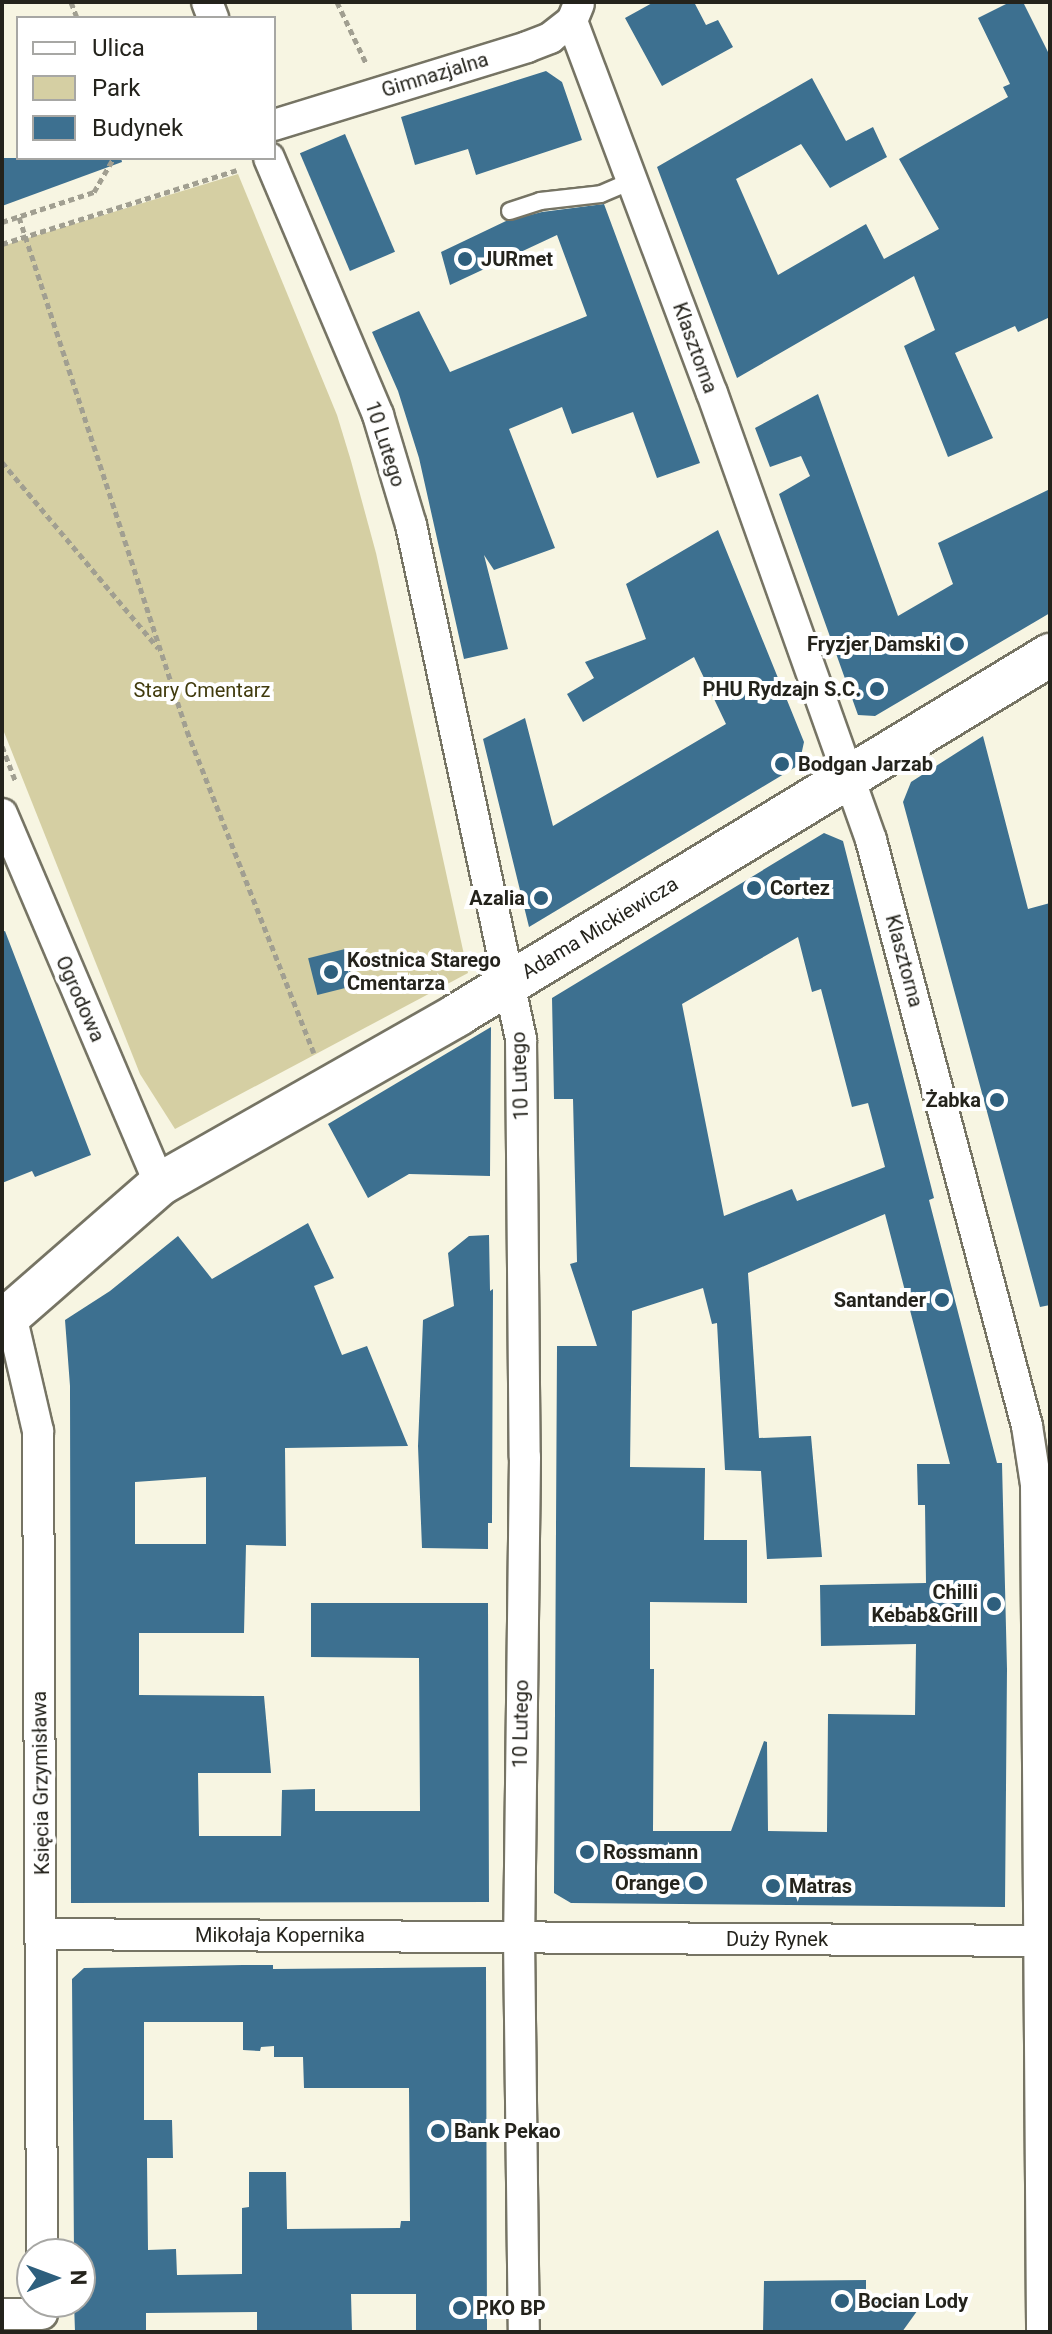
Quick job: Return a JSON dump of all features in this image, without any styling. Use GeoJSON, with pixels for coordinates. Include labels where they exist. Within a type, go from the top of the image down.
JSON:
{"type":"FeatureCollection","features":[{"type":"Feature","properties":{"kind":"street","name":"Gimnazjalna"},"geometry":{"type":"LineString","coordinates":[[276,124],[527,47],[550,38],[576,12]]}},
{"type":"Feature","properties":{"kind":"street","name":"Klasztorna"},"geometry":{"type":"LineString","coordinates":[[576,12],[632,181],[871,840],[1027,1426],[1036,1485],[1044,1941]]}},
{"type":"Feature","properties":{"kind":"street","name":"10 Lutego"},"geometry":{"type":"LineString","coordinates":[[269,160],[378,415],[411,525],[521,1039],[525,1457],[519,1937]]}},
{"type":"Feature","properties":{"kind":"street","name":"Adama Mickiewicza"},"geometry":{"type":"LineString","coordinates":[[6,1318],[160,1184],[510,982],[850,779],[1050,655]]}},
{"type":"Feature","properties":{"kind":"street","name":"Ogrodowa"},"geometry":{"type":"LineString","coordinates":[[10,801],[15,882],[160,1184]]}},
{"type":"Feature","properties":{"kind":"street","name":"Księcia Grzymisława"},"geometry":{"type":"LineString","coordinates":[[6,1318],[38,1431],[42,2238]]}},
{"type":"Feature","properties":{"kind":"street","name":"Mikołaja Kopernika"},"geometry":{"type":"LineString","coordinates":[[42,1934],[519,1937]]}},
{"type":"Feature","properties":{"kind":"street","name":"Duży Rynek"},"geometry":{"type":"LineString","coordinates":[[519,1937],[1044,1941]]}},
{"type":"Feature","properties":{"kind":"street"},"geometry":{"type":"LineString","coordinates":[[519,1937],[524,2332]]}},
{"type":"Feature","properties":{"kind":"street"},"geometry":{"type":"LineString","coordinates":[[1042,2332],[1044,1941]]}},
{"type":"Feature","properties":{"kind":"lane"},"geometry":{"type":"LineString","coordinates":[[510,211],[540,201],[601,194],[632,181]]}},
{"type":"Feature","properties":{"kind":"path"},"geometry":{"type":"LineString","coordinates":[[337,2],[368,67]]}},
{"type":"Feature","properties":{"kind":"path"},"geometry":{"type":"LineString","coordinates":[[2,222],[94,192],[113,160]]}},
{"type":"Feature","properties":{"kind":"path"},"geometry":{"type":"LineString","coordinates":[[2,244],[266,160]]}},
{"type":"Feature","properties":{"kind":"path"},"geometry":{"type":"LineString","coordinates":[[19,217],[219,819],[319,1065]]}},
{"type":"Feature","properties":{"kind":"path"},"geometry":{"type":"LineString","coordinates":[[2,462],[161,650]]}},
{"type":"Feature","properties":{"kind":"path"},"geometry":{"type":"LineString","coordinates":[[2,746],[10,801]]}},
{"type":"Feature","properties":{"kind":"green space","name":"Stary Cmentarz"},"geometry":{"type":"Polygon","coordinates":[[[238,174],[337,415],[351,461],[376,553],[468,973],[175,1129],[140,1074],[2,727],[2,246],[238,174]]]}},
{"type":"Feature","properties":{"kind":"building"},"geometry":{"type":"Polygon","coordinates":[[[654,2],[694,2],[706,25],[718,20],[733,47],[662,86],[625,18],[654,2]]]}},
{"type":"Feature","properties":{"kind":"building"},"geometry":{"type":"Polygon","coordinates":[[[1010,2],[1023,2],[1050,56],[1050,317],[1018,332],[1015,326],[955,353],[993,438],[948,457],[904,346],[935,330],[914,276],[737,378],[657,167],[812,78],[846,141],[873,127],[887,157],[830,188],[801,144],[736,179],[778,275],[866,224],[884,259],[939,229],[899,159],[1008,97],[1003,87],[1010,84],[978,18],[1010,2]]]}},
{"type":"Feature","properties":{"kind":"building"},"geometry":{"type":"Polygon","coordinates":[[[546,71],[562,82],[582,140],[476,175],[468,149],[415,165],[401,117],[546,71]]]}},
{"type":"Feature","properties":{"kind":"building"},"geometry":{"type":"Polygon","coordinates":[[[345,134],[395,252],[350,271],[300,153],[345,134]]]}},
{"type":"Feature","properties":{"kind":"building"},"geometry":{"type":"Polygon","coordinates":[[[2,158],[122,160],[122,162],[2,206],[2,158]]]}},
{"type":"Feature","properties":{"kind":"building"},"geometry":{"type":"Polygon","coordinates":[[[604,204],[700,463],[657,478],[633,412],[572,434],[562,407],[509,429],[555,548],[494,570],[484,555],[508,649],[464,659],[419,458],[398,391],[372,332],[419,311],[450,372],[587,316],[557,235],[450,285],[441,252],[506,221],[542,212],[604,204]]]}},
{"type":"Feature","properties":{"kind":"building"},"geometry":{"type":"Polygon","coordinates":[[[818,394],[898,616],[953,584],[938,543],[1050,489],[1050,613],[875,716],[858,715],[779,494],[810,476],[801,456],[770,467],[755,428],[818,394]]]}},
{"type":"Feature","properties":{"kind":"building"},"geometry":{"type":"Polygon","coordinates":[[[718,530],[804,742],[799,765],[529,927],[483,739],[525,718],[553,826],[726,724],[694,657],[583,722],[567,694],[594,678],[585,662],[646,639],[626,584],[718,530]]]}},
{"type":"Feature","properties":{"kind":"building"},"geometry":{"type":"Polygon","coordinates":[[[983,736],[1028,909],[1050,903],[1050,1305],[1040,1307],[903,802],[911,782],[983,736]]]}},
{"type":"Feature","properties":{"kind":"building"},"geometry":{"type":"Polygon","coordinates":[[[824,833],[843,841],[934,1198],[929,1200],[997,1463],[1002,1463],[1007,1669],[1005,1907],[571,1903],[554,1893],[557,1346],[597,1346],[570,1264],[577,1262],[573,1099],[554,1099],[552,998],[824,833]],[[798,937],[682,1004],[724,1216],[792,1189],[797,1201],[885,1167],[868,1103],[852,1107],[821,989],[812,992],[798,937]],[[885,1214],[748,1273],[759,1438],[811,1436],[822,1557],[767,1559],[761,1471],[725,1470],[717,1323],[712,1324],[703,1288],[632,1311],[630,1467],[705,1468],[704,1540],[747,1540],[747,1603],[650,1602],[650,1669],[654,1669],[653,1831],[731,1831],[764,1741],[767,1742],[768,1831],[827,1832],[828,1714],[915,1715],[916,1644],[821,1646],[820,1585],[926,1583],[925,1505],[918,1505],[917,1464],[950,1464],[885,1214]]]}},
{"type":"Feature","properties":{"kind":"building"},"geometry":{"type":"Polygon","coordinates":[[[5,931],[91,1155],[35,1177],[32,1171],[2,1183],[2,932],[5,931]]]}},
{"type":"Feature","properties":{"kind":"building","name":"Kostnica Starego Cmentarza"},"geometry":{"type":"Polygon","coordinates":[[[345,949],[354,986],[317,995],[308,958],[345,949]]]}},
{"type":"Feature","properties":{"kind":"building"},"geometry":{"type":"Polygon","coordinates":[[[491,1027],[490,1176],[409,1174],[368,1198],[328,1124],[491,1027]]]}},
{"type":"Feature","properties":{"kind":"building"},"geometry":{"type":"Polygon","coordinates":[[[308,1223],[334,1278],[314,1286],[342,1355],[367,1346],[408,1446],[285,1448],[286,1546],[246,1545],[244,1633],[139,1633],[139,1695],[264,1696],[271,1773],[198,1773],[199,1836],[281,1836],[282,1790],[315,1789],[315,1811],[420,1811],[419,1658],[311,1657],[311,1603],[488,1603],[489,1902],[71,1903],[70,1386],[65,1320],[110,1291],[178,1236],[212,1279],[308,1223]],[[206,1477],[135,1482],[135,1544],[206,1544],[206,1477]]]}},
{"type":"Feature","properties":{"kind":"building"},"geometry":{"type":"Polygon","coordinates":[[[489,1235],[490,1291],[493,1289],[492,1523],[488,1523],[488,1549],[422,1548],[418,1446],[423,1320],[454,1306],[448,1253],[469,1236],[489,1235]]]}},
{"type":"Feature","properties":{"kind":"building"},"geometry":{"type":"Polygon","coordinates":[[[243,1965],[273,1965],[273,1969],[486,1967],[487,2332],[416,2332],[416,2294],[351,2294],[352,2332],[257,2332],[257,2312],[146,2313],[146,2332],[75,2332],[75,2318],[96,2318],[96,2238],[74,2238],[72,1979],[84,1968],[243,1965]],[[144,2022],[144,2120],[172,2120],[173,2158],[147,2158],[148,2250],[176,2249],[177,2275],[242,2274],[242,2208],[249,2207],[249,2172],[286,2172],[287,2229],[400,2228],[401,2221],[410,2221],[409,2088],[304,2088],[303,2057],[274,2057],[274,2046],[261,2047],[260,2051],[243,2050],[243,2022],[144,2022]]]}},
{"type":"Feature","properties":{"kind":"building"},"geometry":{"type":"Polygon","coordinates":[[[866,2280],[866,2299],[925,2300],[902,2332],[763,2332],[764,2281],[866,2280]]]}},
{"type":"Feature","properties":{"kind":"place","name":"JURmet"},"geometry":{"type":"Point","coordinates":[465,259]}},
{"type":"Feature","properties":{"kind":"place","name":"Fryzjer Damski"},"geometry":{"type":"Point","coordinates":[957,644]}},
{"type":"Feature","properties":{"kind":"place","name":"PHU Rydzajn S.C."},"geometry":{"type":"Point","coordinates":[877,689]}},
{"type":"Feature","properties":{"kind":"place","name":"Bodgan Jarzab"},"geometry":{"type":"Point","coordinates":[782,764]}},
{"type":"Feature","properties":{"kind":"place","name":"Cortez"},"geometry":{"type":"Point","coordinates":[754,888]}},
{"type":"Feature","properties":{"kind":"place","name":"Azalia"},"geometry":{"type":"Point","coordinates":[541,898]}},
{"type":"Feature","properties":{"kind":"place","name":"Kostnica Starego Cmentarza"},"geometry":{"type":"Point","coordinates":[331,972]}},
{"type":"Feature","properties":{"kind":"place","name":"Żabka"},"geometry":{"type":"Point","coordinates":[997,1100]}},
{"type":"Feature","properties":{"kind":"place","name":"Santander"},"geometry":{"type":"Point","coordinates":[942,1300]}},
{"type":"Feature","properties":{"kind":"place","name":"Chilli Kebab&Grill"},"geometry":{"type":"Point","coordinates":[994,1604]}},
{"type":"Feature","properties":{"kind":"place","name":"Rossmann"},"geometry":{"type":"Point","coordinates":[587,1852]}},
{"type":"Feature","properties":{"kind":"place","name":"Orange"},"geometry":{"type":"Point","coordinates":[696,1883]}},
{"type":"Feature","properties":{"kind":"place","name":"Matras"},"geometry":{"type":"Point","coordinates":[773,1886]}},
{"type":"Feature","properties":{"kind":"place","name":"Bank Pekao"},"geometry":{"type":"Point","coordinates":[438,2131]}},
{"type":"Feature","properties":{"kind":"place","name":"Bocian Lody"},"geometry":{"type":"Point","coordinates":[842,2301]}},
{"type":"Feature","properties":{"kind":"place","name":"PKO BP"},"geometry":{"type":"Point","coordinates":[460,2308]}}]}
